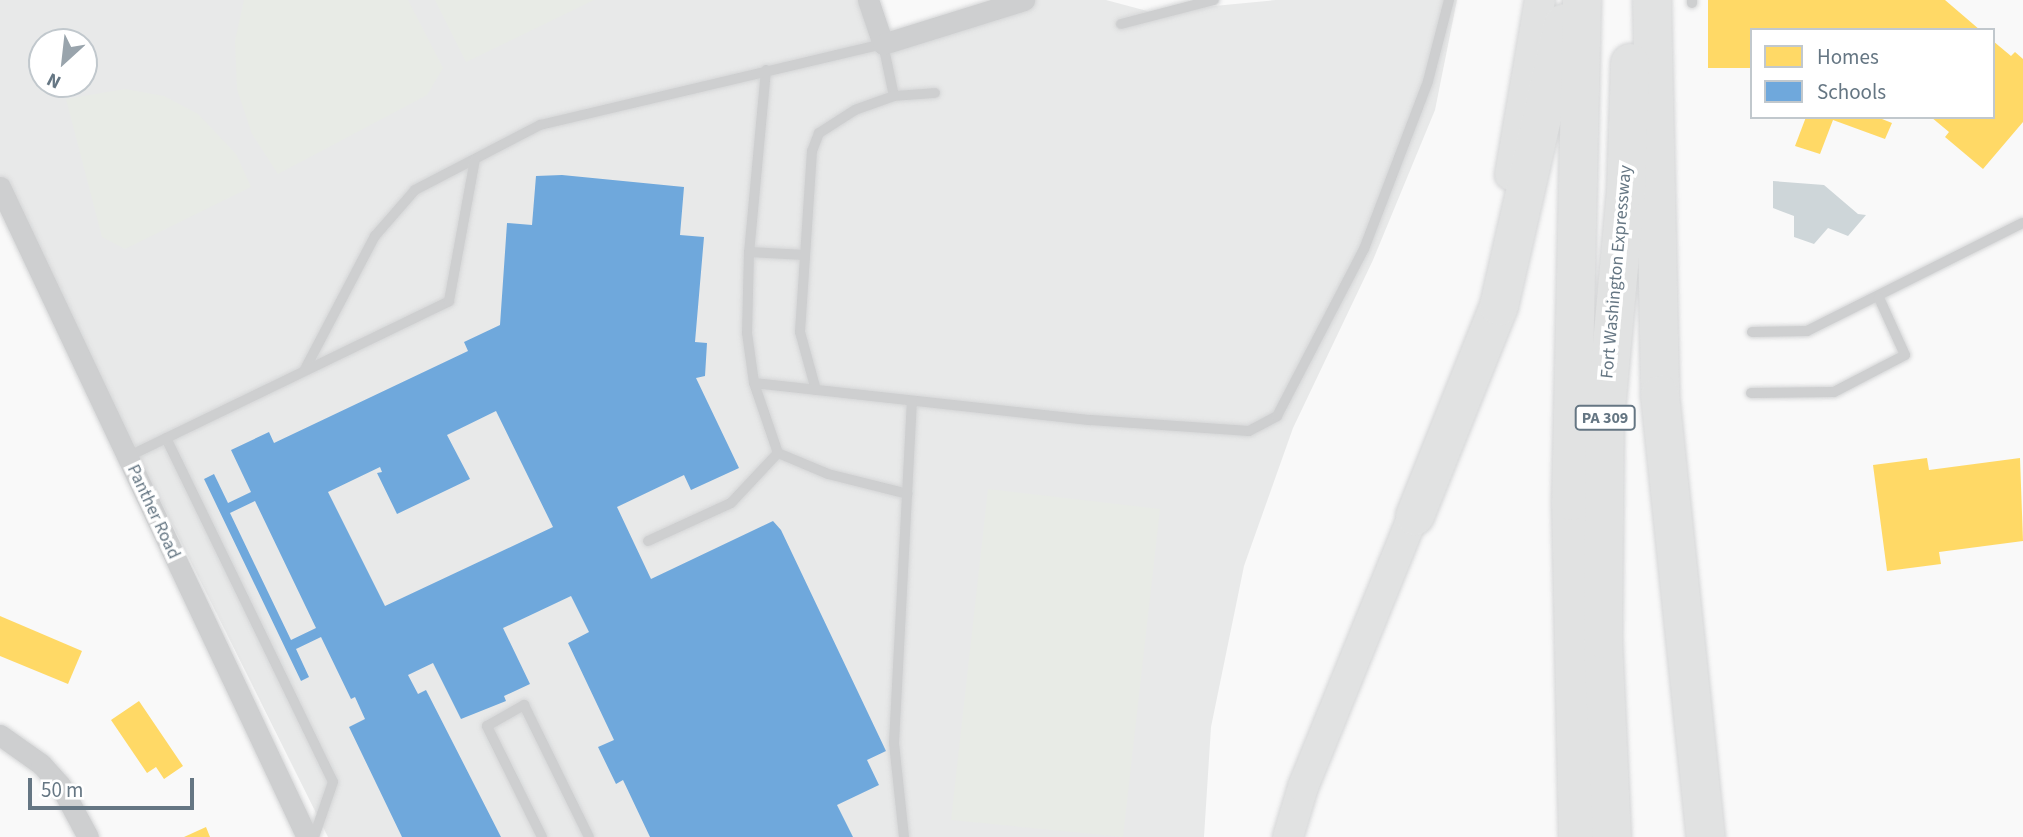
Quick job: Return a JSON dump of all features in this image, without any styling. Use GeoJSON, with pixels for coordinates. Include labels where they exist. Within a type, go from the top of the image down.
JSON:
{"type":"FeatureCollection","features":[{"type":"Feature","properties":{"kind":"highway"},"geometry":{"type":"LineString","coordinates":[[1415,516],[1499,306],[1548,105],[1566,0]]}},
{"type":"Feature","properties":{"kind":"highway","name":"Fort Washington Expressway"},"geometry":{"type":"LineString","coordinates":[[1578,837],[1571,501],[1582,0]]}},
{"type":"Feature","properties":{"kind":"highway","name":"Fort Washington Expressway"},"geometry":{"type":"LineString","coordinates":[[1612,837],[1602,639],[1605,421],[1626,191],[1632,0]]}},
{"type":"Feature","properties":{"kind":"highway"},"geometry":{"type":"LineString","coordinates":[[1652,0],[1660,395],[1706,837]]}},
{"type":"Feature","properties":{"kind":"main road"},"geometry":{"type":"LineString","coordinates":[[1288,837],[1303,787],[1415,516],[1487,280],[1517,141],[1540,0]]}},
{"type":"Feature","properties":{"kind":"street"},"geometry":{"type":"LineString","coordinates":[[868,0],[883,44],[1024,0]]}},
{"type":"Feature","properties":{"kind":"street","name":"Panther Road"},"geometry":{"type":"LineString","coordinates":[[0,187],[307,837]]}},
{"type":"Feature","properties":{"kind":"street"},"geometry":{"type":"LineString","coordinates":[[0,735],[41,764],[60,785],[88,837]]}},
{"type":"Feature","properties":{"kind":"lane"},"geometry":{"type":"LineString","coordinates":[[1121,23],[1214,0]]}},
{"type":"Feature","properties":{"kind":"lane"},"geometry":{"type":"LineString","coordinates":[[754,383],[912,401],[1249,431],[1277,416],[1364,249],[1428,81],[1449,0]]}},
{"type":"Feature","properties":{"kind":"lane"},"geometry":{"type":"LineString","coordinates":[[304,371],[375,236],[415,190],[540,125],[883,44],[894,96]]}},
{"type":"Feature","properties":{"kind":"lane"},"geometry":{"type":"LineString","coordinates":[[766,70],[749,252],[747,333],[754,383],[778,453],[828,474],[908,494]]}},
{"type":"Feature","properties":{"kind":"lane"},"geometry":{"type":"LineString","coordinates":[[816,390],[800,332],[812,151],[819,133],[855,110],[894,96],[935,93]]}},
{"type":"Feature","properties":{"kind":"lane"},"geometry":{"type":"LineString","coordinates":[[127,457],[449,301],[475,160]]}},
{"type":"Feature","properties":{"kind":"lane"},"geometry":{"type":"LineString","coordinates":[[1752,332],[1807,331],[1879,298],[2023,223]]}},
{"type":"Feature","properties":{"kind":"lane"},"geometry":{"type":"LineString","coordinates":[[749,252],[805,255]]}},
{"type":"Feature","properties":{"kind":"lane"},"geometry":{"type":"LineString","coordinates":[[1751,393],[1834,393],[1905,355],[1879,298]]}},
{"type":"Feature","properties":{"kind":"lane"},"geometry":{"type":"LineString","coordinates":[[904,837],[894,743],[912,401]]}},
{"type":"Feature","properties":{"kind":"lane"},"geometry":{"type":"LineString","coordinates":[[166,438],[333,782],[314,837]]}},
{"type":"Feature","properties":{"kind":"lane"},"geometry":{"type":"LineString","coordinates":[[648,541],[731,503],[778,453]]}},
{"type":"Feature","properties":{"kind":"lane"},"geometry":{"type":"LineString","coordinates":[[542,837],[487,726],[524,705],[589,837]]}},
{"type":"Feature","properties":{"kind":"shaded area"},"geometry":{"type":"Polygon","coordinates":[[[0,0],[868,0],[882,43],[1024,0],[1106,0],[1151,12],[1276,0],[1457,0],[1435,110],[1373,260],[1293,428],[1244,566],[1211,727],[1204,837],[328,837],[0,179],[0,0]]]}},
{"type":"Feature","properties":{"kind":"shaded area"},"geometry":{"type":"Polygon","coordinates":[[[244,0],[408,0],[443,68],[427,95],[278,174],[252,134],[237,89],[235,41],[244,0]]]}},
{"type":"Feature","properties":{"kind":"shaded area"},"geometry":{"type":"Polygon","coordinates":[[[435,0],[594,0],[466,62],[435,0]]]}},
{"type":"Feature","properties":{"kind":"shaded area"},"geometry":{"type":"Polygon","coordinates":[[[125,89],[164,96],[198,114],[236,154],[251,187],[125,249],[102,237],[66,99],[98,98],[98,94],[125,89]]]}},
{"type":"Feature","properties":{"kind":"shaded area"},"geometry":{"type":"Polygon","coordinates":[[[1773,181],[1824,185],[1858,214],[1866,215],[1848,236],[1828,228],[1814,244],[1794,237],[1794,216],[1773,208],[1773,181]]]}},
{"type":"Feature","properties":{"kind":"shaded area"},"geometry":{"type":"Polygon","coordinates":[[[988,489],[1160,509],[1123,837],[951,820],[988,489]]]}},
{"type":"Feature","properties":{"kind":"building: Homes"},"geometry":{"type":"Polygon","coordinates":[[[1708,0],[1945,0],[1978,28],[1750,28],[1750,68],[1708,68],[1708,0]]]}},
{"type":"Feature","properties":{"kind":"building: Homes"},"geometry":{"type":"Polygon","coordinates":[[[1995,43],[2011,56],[2015,52],[2023,59],[2023,122],[1983,169],[1945,137],[1949,132],[1933,119],[1995,119],[1995,43]]]}},
{"type":"Feature","properties":{"kind":"building: Homes"},"geometry":{"type":"Polygon","coordinates":[[[1805,119],[1882,119],[1892,123],[1885,139],[1833,120],[1820,154],[1795,146],[1805,119]]]}},
{"type":"Feature","properties":{"kind":"building: Homes"},"geometry":{"type":"Polygon","coordinates":[[[1927,458],[1929,470],[2020,458],[2023,541],[1939,552],[1941,564],[1887,571],[1873,465],[1927,458]]]}},
{"type":"Feature","properties":{"kind":"building: Homes"},"geometry":{"type":"Polygon","coordinates":[[[0,616],[82,651],[68,684],[0,656],[0,616]]]}},
{"type":"Feature","properties":{"kind":"building: Homes"},"geometry":{"type":"Polygon","coordinates":[[[139,701],[183,766],[164,779],[156,767],[147,773],[111,720],[139,701]]]}},
{"type":"Feature","properties":{"kind":"building: Homes"},"geometry":{"type":"Polygon","coordinates":[[[206,827],[210,837],[184,837],[206,827]]]}},
{"type":"Feature","properties":{"kind":"building: Schools"},"geometry":{"type":"Polygon","coordinates":[[[562,175],[684,187],[680,235],[704,237],[695,342],[707,343],[705,376],[696,378],[739,468],[691,490],[684,475],[617,507],[651,579],[773,521],[781,530],[886,751],[867,760],[879,785],[837,805],[853,837],[650,837],[623,780],[616,784],[598,747],[614,740],[568,643],[589,632],[571,596],[503,628],[530,684],[504,696],[506,701],[461,719],[433,663],[408,675],[418,694],[426,690],[501,837],[402,837],[349,727],[365,719],[355,697],[351,699],[321,637],[296,649],[309,677],[301,681],[204,479],[214,474],[228,503],[251,492],[231,450],[269,432],[274,443],[468,351],[464,342],[500,325],[507,223],[532,225],[536,176],[562,175]],[[496,411],[447,435],[470,479],[397,514],[377,473],[382,472],[380,467],[328,492],[385,606],[553,527],[496,411]],[[255,501],[230,513],[291,640],[316,628],[255,501]]]}}]}
